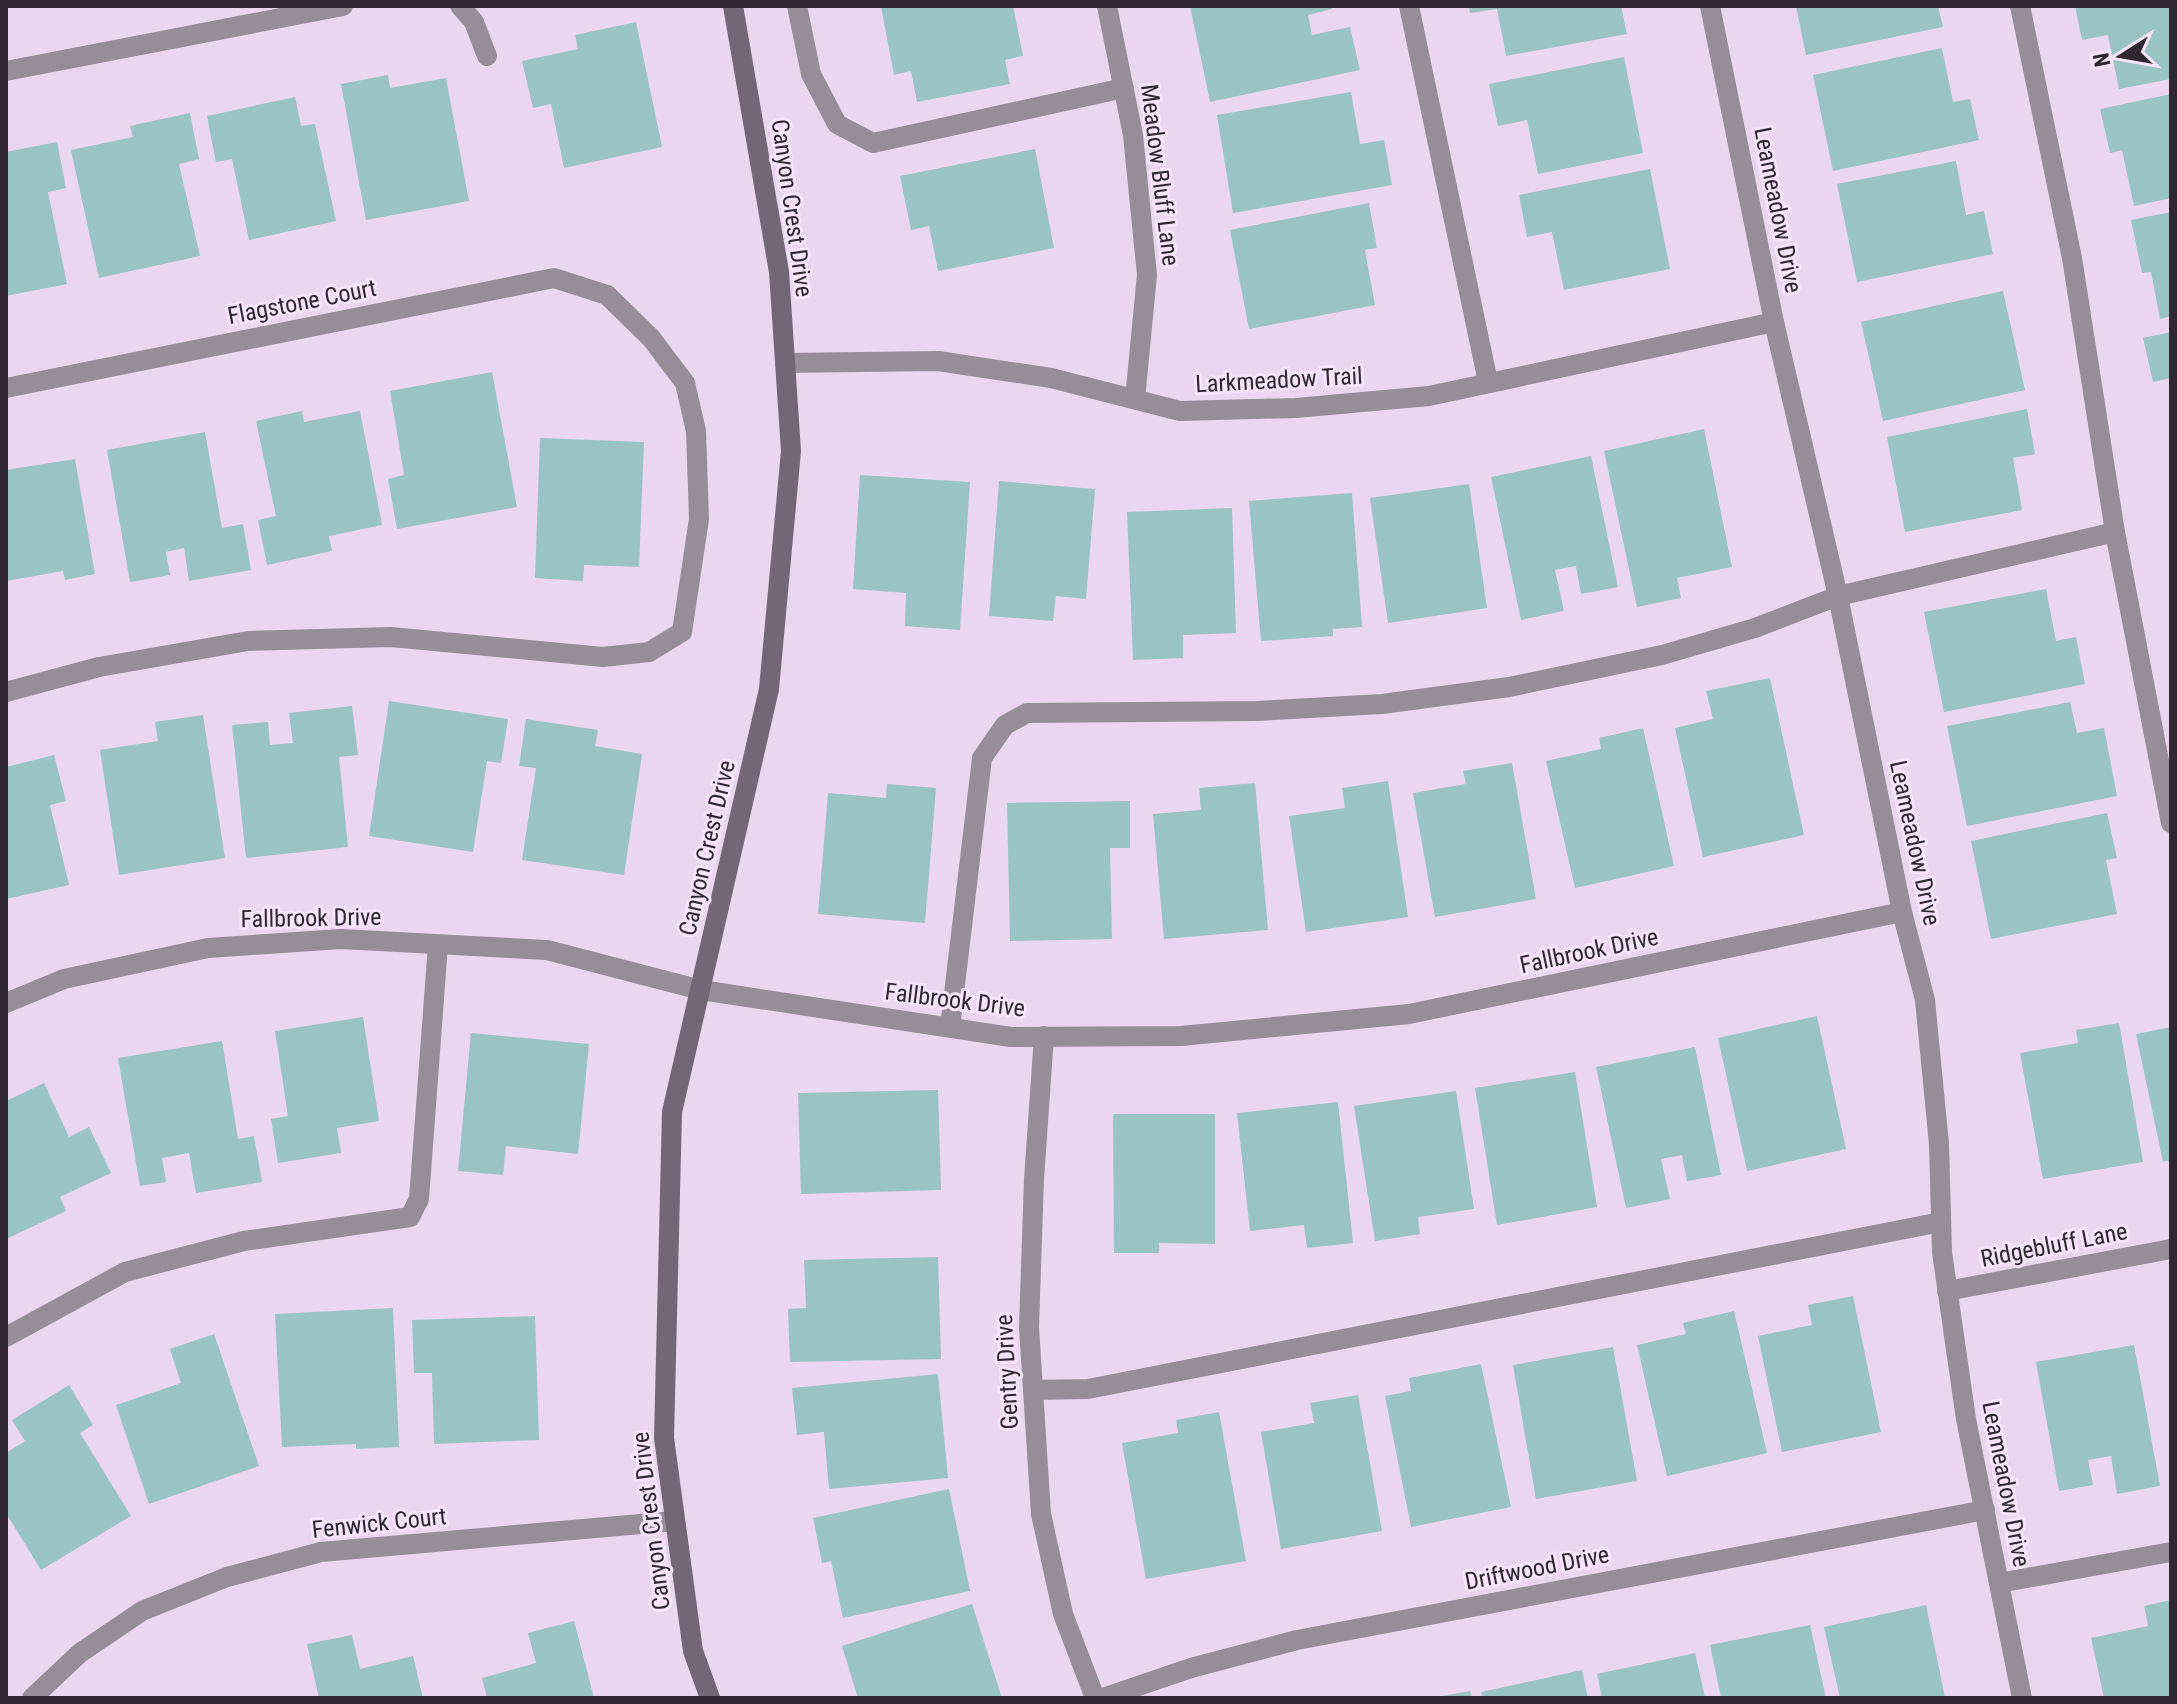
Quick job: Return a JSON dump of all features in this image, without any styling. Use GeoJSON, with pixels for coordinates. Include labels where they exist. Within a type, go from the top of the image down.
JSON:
{"type":"FeatureCollection","features":[{"type":"Feature","properties":{"kind":"street"},"geometry":{"type":"LineString","coordinates":[[6,71],[343,6]]}},
{"type":"Feature","properties":{"kind":"street"},"geometry":{"type":"LineString","coordinates":[[460,6],[474,22],[487,56]]}},
{"type":"Feature","properties":{"kind":"street","name":"Canyon Crest Drive"},"geometry":{"type":"LineString","coordinates":[[710,1698],[693,1651],[664,1438],[672,1112],[769,689],[791,451],[779,272],[733,6]]}},
{"type":"Feature","properties":{"kind":"street"},"geometry":{"type":"LineString","coordinates":[[797,6],[811,74],[837,124],[873,143],[1124,88]]}},
{"type":"Feature","properties":{"kind":"street","name":"Meadow Bluff Lane"},"geometry":{"type":"LineString","coordinates":[[1107,6],[1133,135],[1147,275],[1135,399]]}},
{"type":"Feature","properties":{"kind":"street"},"geometry":{"type":"LineString","coordinates":[[1409,6],[1488,382]]}},
{"type":"Feature","properties":{"kind":"street","name":"Leameadow Drive"},"geometry":{"type":"LineString","coordinates":[[1710,6],[1774,322],[1838,596],[1902,912],[1925,1000],[1939,1144],[1942,1252],[1947,1291],[1966,1419],[2022,1698]]}},
{"type":"Feature","properties":{"kind":"street"},"geometry":{"type":"LineString","coordinates":[[2020,6],[2072,258],[2115,532],[2171,823]]}},
{"type":"Feature","properties":{"kind":"street","name":"Flagstone Court"},"geometry":{"type":"LineString","coordinates":[[6,388],[554,278],[607,295],[651,338],[685,383],[696,431],[699,519],[682,632],[649,652],[603,657],[391,637],[248,641],[99,667],[6,692]]}},
{"type":"Feature","properties":{"kind":"street","name":"Larkmeadow Trail"},"geometry":{"type":"LineString","coordinates":[[785,363],[938,361],[1051,378],[1180,411],[1296,408],[1429,396],[1774,322]]}},
{"type":"Feature","properties":{"kind":"street"},"geometry":{"type":"LineString","coordinates":[[950,1027],[982,758],[1005,725],[1027,713],[1273,710],[1382,704],[1509,687],[1662,655],[1755,628],[1838,596],[2115,532]]}},
{"type":"Feature","properties":{"kind":"street","name":"Fallbrook Drive"},"geometry":{"type":"LineString","coordinates":[[6,1003],[64,979],[208,948],[341,939],[547,950],[701,990],[1011,1037],[1181,1036],[1409,1014],[1902,912]]}},
{"type":"Feature","properties":{"kind":"street"},"geometry":{"type":"LineString","coordinates":[[6,1337],[125,1272],[244,1241],[410,1217],[419,1199],[438,945]]}},
{"type":"Feature","properties":{"kind":"street","name":"Gentry Drive"},"geometry":{"type":"LineString","coordinates":[[1044,1036],[1029,1312],[1041,1514],[1063,1614],[1095,1698]]}},
{"type":"Feature","properties":{"kind":"street"},"geometry":{"type":"LineString","coordinates":[[1033,1390],[1088,1389],[1941,1222]]}},
{"type":"Feature","properties":{"kind":"street","name":"Ridgebluff Lane"},"geometry":{"type":"LineString","coordinates":[[1947,1291],[2171,1249]]}},
{"type":"Feature","properties":{"kind":"street","name":"Driftwood Drive"},"geometry":{"type":"LineString","coordinates":[[1103,1698],[1191,1668],[1297,1640],[1985,1510]]}},
{"type":"Feature","properties":{"kind":"street","name":"Fenwick Court"},"geometry":{"type":"LineString","coordinates":[[32,1698],[80,1653],[142,1611],[227,1577],[321,1552],[675,1521]]}},
{"type":"Feature","properties":{"kind":"street"},"geometry":{"type":"LineString","coordinates":[[1999,1583],[2171,1552]]}},
{"type":"Feature","properties":{"kind":"building"},"geometry":{"type":"Polygon","coordinates":[[[881,6],[1013,6],[1023,56],[1005,60],[1010,84],[917,102],[911,71],[894,75],[881,6]]]}},
{"type":"Feature","properties":{"kind":"building"},"geometry":{"type":"Polygon","coordinates":[[[1190,6],[1332,6],[1332,9],[1308,15],[1312,35],[1350,27],[1360,70],[1210,102],[1190,6]]]}},
{"type":"Feature","properties":{"kind":"building"},"geometry":{"type":"Polygon","coordinates":[[[1469,6],[1621,6],[1627,34],[1506,56],[1497,9],[1470,13],[1469,6]]]}},
{"type":"Feature","properties":{"kind":"building"},"geometry":{"type":"Polygon","coordinates":[[[1796,6],[1938,6],[1943,27],[1806,55],[1796,6]]]}},
{"type":"Feature","properties":{"kind":"building"},"geometry":{"type":"Polygon","coordinates":[[[2075,6],[2171,6],[2171,79],[2119,89],[2108,35],[2082,40],[2075,6]]]}},
{"type":"Feature","properties":{"kind":"building"},"geometry":{"type":"Polygon","coordinates":[[[636,22],[662,147],[564,168],[551,104],[533,108],[522,61],[578,49],[575,35],[636,22]]]}},
{"type":"Feature","properties":{"kind":"building"},"geometry":{"type":"Polygon","coordinates":[[[1942,48],[1953,102],[1970,99],[1979,140],[1833,171],[1813,75],[1942,48]]]}},
{"type":"Feature","properties":{"kind":"building"},"geometry":{"type":"Polygon","coordinates":[[[1624,57],[1643,153],[1538,174],[1527,120],[1498,126],[1489,84],[1624,57]]]}},
{"type":"Feature","properties":{"kind":"building"},"geometry":{"type":"Polygon","coordinates":[[[388,75],[390,88],[446,78],[469,201],[366,220],[341,84],[388,75]]]}},
{"type":"Feature","properties":{"kind":"building"},"geometry":{"type":"Polygon","coordinates":[[[1351,92],[1360,144],[1384,140],[1392,185],[1233,213],[1217,115],[1351,92]]]}},
{"type":"Feature","properties":{"kind":"building"},"geometry":{"type":"Polygon","coordinates":[[[2171,94],[2171,198],[2134,206],[2122,150],[2110,153],[2100,109],[2171,94]]]}},
{"type":"Feature","properties":{"kind":"building"},"geometry":{"type":"Polygon","coordinates":[[[295,97],[301,126],[315,124],[336,221],[249,240],[232,159],[216,162],[207,116],[295,97]]]}},
{"type":"Feature","properties":{"kind":"building"},"geometry":{"type":"Polygon","coordinates":[[[190,113],[199,159],[179,164],[200,256],[99,278],[71,150],[133,137],[130,126],[190,113]]]}},
{"type":"Feature","properties":{"kind":"building"},"geometry":{"type":"Polygon","coordinates":[[[57,142],[66,188],[48,192],[67,284],[6,296],[6,152],[57,142]]]}},
{"type":"Feature","properties":{"kind":"building"},"geometry":{"type":"Polygon","coordinates":[[[1035,149],[1054,248],[938,271],[929,226],[911,230],[900,176],[1035,149]]]}},
{"type":"Feature","properties":{"kind":"building"},"geometry":{"type":"Polygon","coordinates":[[[1956,161],[1966,215],[1984,211],[1993,254],[1857,282],[1837,184],[1956,161]]]}},
{"type":"Feature","properties":{"kind":"building"},"geometry":{"type":"Polygon","coordinates":[[[1650,169],[1670,269],[1564,290],[1552,232],[1527,237],[1519,195],[1650,169]]]}},
{"type":"Feature","properties":{"kind":"building"},"geometry":{"type":"Polygon","coordinates":[[[1369,203],[1377,248],[1365,250],[1375,305],[1249,329],[1230,230],[1369,203]]]}},
{"type":"Feature","properties":{"kind":"building"},"geometry":{"type":"Polygon","coordinates":[[[2171,212],[2171,316],[2160,319],[2151,272],[2142,273],[2131,220],[2171,212]]]}},
{"type":"Feature","properties":{"kind":"building"},"geometry":{"type":"Polygon","coordinates":[[[2003,291],[2025,390],[1883,421],[1861,322],[2003,291]]]}},
{"type":"Feature","properties":{"kind":"building"},"geometry":{"type":"Polygon","coordinates":[[[2171,332],[2171,378],[2153,382],[2143,338],[2171,332]]]}},
{"type":"Feature","properties":{"kind":"building"},"geometry":{"type":"Polygon","coordinates":[[[492,372],[517,507],[397,529],[388,479],[404,475],[390,391],[492,372]]]}},
{"type":"Feature","properties":{"kind":"building"},"geometry":{"type":"Polygon","coordinates":[[[2027,409],[2035,454],[2013,458],[2022,510],[1905,532],[1887,437],[2027,409]]]}},
{"type":"Feature","properties":{"kind":"building"},"geometry":{"type":"Polygon","coordinates":[[[302,411],[304,422],[360,411],[382,525],[329,536],[332,551],[267,565],[258,520],[276,516],[256,421],[302,411]]]}},
{"type":"Feature","properties":{"kind":"building"},"geometry":{"type":"Polygon","coordinates":[[[1704,429],[1732,567],[1677,578],[1681,598],[1637,607],[1604,451],[1704,429]]]}},
{"type":"Feature","properties":{"kind":"building"},"geometry":{"type":"Polygon","coordinates":[[[205,432],[222,528],[243,524],[251,570],[189,581],[184,548],[166,552],[170,575],[130,582],[107,450],[205,432]]]}},
{"type":"Feature","properties":{"kind":"building"},"geometry":{"type":"Polygon","coordinates":[[[540,438],[644,442],[639,567],[584,565],[583,581],[535,578],[540,438]]]}},
{"type":"Feature","properties":{"kind":"building"},"geometry":{"type":"Polygon","coordinates":[[[1591,456],[1618,587],[1581,594],[1576,566],[1555,570],[1564,611],[1521,620],[1491,477],[1591,456]]]}},
{"type":"Feature","properties":{"kind":"building"},"geometry":{"type":"Polygon","coordinates":[[[75,459],[95,574],[65,580],[63,571],[6,581],[6,470],[75,459]]]}},
{"type":"Feature","properties":{"kind":"building"},"geometry":{"type":"Polygon","coordinates":[[[860,475],[970,482],[960,630],[905,626],[906,593],[853,589],[860,475]]]}},
{"type":"Feature","properties":{"kind":"building"},"geometry":{"type":"Polygon","coordinates":[[[999,481],[1095,489],[1086,599],[1056,596],[1053,621],[989,616],[999,481]]]}},
{"type":"Feature","properties":{"kind":"building"},"geometry":{"type":"Polygon","coordinates":[[[1469,484],[1487,608],[1388,623],[1370,498],[1469,484]]]}},
{"type":"Feature","properties":{"kind":"building"},"geometry":{"type":"Polygon","coordinates":[[[1352,493],[1362,627],[1333,629],[1333,636],[1261,641],[1249,501],[1352,493]]]}},
{"type":"Feature","properties":{"kind":"building"},"geometry":{"type":"Polygon","coordinates":[[[1232,508],[1236,633],[1183,635],[1183,658],[1133,660],[1127,512],[1232,508]]]}},
{"type":"Feature","properties":{"kind":"building"},"geometry":{"type":"Polygon","coordinates":[[[2046,589],[2056,641],[2076,637],[2085,684],[1944,712],[1924,612],[2046,589]]]}},
{"type":"Feature","properties":{"kind":"building"},"geometry":{"type":"Polygon","coordinates":[[[1770,678],[1804,835],[1703,857],[1675,728],[1713,719],[1706,691],[1770,678]]]}},
{"type":"Feature","properties":{"kind":"building"},"geometry":{"type":"Polygon","coordinates":[[[389,701],[508,719],[501,763],[487,761],[473,852],[369,836],[389,701]]]}},
{"type":"Feature","properties":{"kind":"building"},"geometry":{"type":"Polygon","coordinates":[[[2070,702],[2077,733],[2104,728],[2117,796],[1967,826],[1947,726],[2070,702]]]}},
{"type":"Feature","properties":{"kind":"building"},"geometry":{"type":"Polygon","coordinates":[[[352,706],[358,755],[339,757],[348,847],[246,858],[232,725],[268,722],[270,745],[293,743],[289,713],[352,706]]]}},
{"type":"Feature","properties":{"kind":"building"},"geometry":{"type":"Polygon","coordinates":[[[203,715],[225,858],[119,875],[100,750],[158,741],[155,722],[203,715]]]}},
{"type":"Feature","properties":{"kind":"building"},"geometry":{"type":"Polygon","coordinates":[[[526,719],[598,730],[595,746],[642,754],[624,875],[522,860],[536,768],[519,766],[526,719]]]}},
{"type":"Feature","properties":{"kind":"building"},"geometry":{"type":"Polygon","coordinates":[[[1643,728],[1674,866],[1575,888],[1546,761],[1601,749],[1599,738],[1643,728]]]}},
{"type":"Feature","properties":{"kind":"building"},"geometry":{"type":"Polygon","coordinates":[[[54,755],[66,801],[50,805],[69,885],[6,899],[6,767],[54,755]]]}},
{"type":"Feature","properties":{"kind":"building"},"geometry":{"type":"Polygon","coordinates":[[[1512,763],[1536,899],[1435,917],[1413,793],[1466,784],[1463,771],[1512,763]]]}},
{"type":"Feature","properties":{"kind":"building"},"geometry":{"type":"Polygon","coordinates":[[[1388,781],[1408,917],[1306,932],[1289,816],[1345,808],[1342,788],[1388,781]]]}},
{"type":"Feature","properties":{"kind":"building"},"geometry":{"type":"Polygon","coordinates":[[[1255,783],[1268,930],[1164,939],[1153,814],[1201,810],[1199,788],[1255,783]]]}},
{"type":"Feature","properties":{"kind":"building"},"geometry":{"type":"Polygon","coordinates":[[[887,784],[936,788],[925,923],[818,914],[828,793],[886,798],[887,784]]]}},
{"type":"Feature","properties":{"kind":"building"},"geometry":{"type":"Polygon","coordinates":[[[1130,801],[1130,848],[1110,848],[1112,939],[1010,941],[1007,803],[1130,801]]]}},
{"type":"Feature","properties":{"kind":"building"},"geometry":{"type":"Polygon","coordinates":[[[2107,813],[2117,858],[2106,860],[2117,914],[1991,939],[1971,841],[2107,813]]]}},
{"type":"Feature","properties":{"kind":"building"},"geometry":{"type":"Polygon","coordinates":[[[1817,1016],[1846,1149],[1747,1171],[1718,1038],[1817,1016]]]}},
{"type":"Feature","properties":{"kind":"building"},"geometry":{"type":"Polygon","coordinates":[[[363,1017],[379,1121],[337,1128],[341,1153],[278,1163],[271,1119],[288,1116],[275,1031],[363,1017]]]}},
{"type":"Feature","properties":{"kind":"building"},"geometry":{"type":"Polygon","coordinates":[[[2119,1023],[2143,1162],[2043,1179],[2020,1053],[2078,1043],[2076,1030],[2119,1023]]]}},
{"type":"Feature","properties":{"kind":"building"},"geometry":{"type":"Polygon","coordinates":[[[2171,1027],[2171,1160],[2163,1162],[2136,1034],[2171,1027]]]}},
{"type":"Feature","properties":{"kind":"building"},"geometry":{"type":"Polygon","coordinates":[[[471,1033],[589,1044],[578,1154],[506,1146],[503,1175],[458,1171],[471,1033]]]}},
{"type":"Feature","properties":{"kind":"building"},"geometry":{"type":"Polygon","coordinates":[[[222,1041],[238,1139],[254,1136],[262,1182],[196,1193],[189,1153],[162,1158],[166,1182],[140,1186],[118,1058],[222,1041]]]}},
{"type":"Feature","properties":{"kind":"building"},"geometry":{"type":"Polygon","coordinates":[[[1695,1047],[1721,1175],[1687,1181],[1682,1155],[1661,1159],[1670,1199],[1626,1208],[1596,1067],[1695,1047]]]}},
{"type":"Feature","properties":{"kind":"building"},"geometry":{"type":"Polygon","coordinates":[[[1575,1072],[1597,1207],[1497,1225],[1475,1088],[1575,1072]]]}},
{"type":"Feature","properties":{"kind":"building"},"geometry":{"type":"Polygon","coordinates":[[[44,1083],[69,1137],[89,1127],[111,1173],[60,1197],[66,1211],[6,1239],[6,1101],[44,1083]]]}},
{"type":"Feature","properties":{"kind":"building"},"geometry":{"type":"Polygon","coordinates":[[[938,1090],[941,1190],[801,1194],[798,1093],[938,1090]]]}},
{"type":"Feature","properties":{"kind":"building"},"geometry":{"type":"Polygon","coordinates":[[[1456,1091],[1474,1209],[1418,1217],[1420,1234],[1375,1241],[1354,1106],[1456,1091]]]}},
{"type":"Feature","properties":{"kind":"building"},"geometry":{"type":"Polygon","coordinates":[[[1338,1102],[1353,1243],[1307,1248],[1304,1225],[1250,1231],[1237,1113],[1338,1102]]]}},
{"type":"Feature","properties":{"kind":"building"},"geometry":{"type":"Polygon","coordinates":[[[1113,1114],[1215,1114],[1215,1244],[1159,1243],[1159,1253],[1114,1253],[1113,1114]]]}},
{"type":"Feature","properties":{"kind":"building"},"geometry":{"type":"Polygon","coordinates":[[[938,1257],[941,1359],[790,1362],[788,1309],[806,1308],[804,1260],[938,1257]]]}},
{"type":"Feature","properties":{"kind":"building"},"geometry":{"type":"Polygon","coordinates":[[[1853,1296],[1881,1432],[1782,1452],[1758,1336],[1812,1325],[1808,1305],[1853,1296]]]}},
{"type":"Feature","properties":{"kind":"building"},"geometry":{"type":"Polygon","coordinates":[[[393,1308],[399,1447],[356,1449],[356,1444],[282,1447],[275,1314],[393,1308]]]}},
{"type":"Feature","properties":{"kind":"building"},"geometry":{"type":"Polygon","coordinates":[[[1734,1311],[1767,1453],[1667,1476],[1637,1345],[1686,1334],[1683,1323],[1734,1311]]]}},
{"type":"Feature","properties":{"kind":"building"},"geometry":{"type":"Polygon","coordinates":[[[535,1316],[539,1440],[434,1444],[432,1373],[414,1373],[412,1320],[535,1316]]]}},
{"type":"Feature","properties":{"kind":"building"},"geometry":{"type":"Polygon","coordinates":[[[214,1334],[259,1466],[149,1504],[116,1405],[181,1383],[170,1349],[214,1334]]]}},
{"type":"Feature","properties":{"kind":"building"},"geometry":{"type":"Polygon","coordinates":[[[2134,1345],[2160,1486],[2117,1494],[2111,1456],[2088,1460],[2093,1485],[2059,1491],[2036,1362],[2134,1345]]]}},
{"type":"Feature","properties":{"kind":"building"},"geometry":{"type":"Polygon","coordinates":[[[1613,1347],[1637,1481],[1536,1499],[1513,1365],[1613,1347]]]}},
{"type":"Feature","properties":{"kind":"building"},"geometry":{"type":"Polygon","coordinates":[[[1481,1364],[1511,1507],[1411,1527],[1385,1396],[1411,1391],[1409,1378],[1481,1364]]]}},
{"type":"Feature","properties":{"kind":"building"},"geometry":{"type":"Polygon","coordinates":[[[938,1374],[948,1478],[829,1489],[824,1432],[797,1435],[792,1388],[938,1374]]]}},
{"type":"Feature","properties":{"kind":"building"},"geometry":{"type":"Polygon","coordinates":[[[69,1385],[93,1425],[80,1433],[131,1516],[41,1570],[6,1513],[6,1453],[25,1441],[12,1420],[69,1385]]]}},
{"type":"Feature","properties":{"kind":"building"},"geometry":{"type":"Polygon","coordinates":[[[1358,1395],[1382,1531],[1281,1549],[1261,1432],[1314,1423],[1310,1403],[1358,1395]]]}},
{"type":"Feature","properties":{"kind":"building"},"geometry":{"type":"Polygon","coordinates":[[[1219,1412],[1246,1561],[1146,1579],[1122,1443],[1178,1433],[1176,1420],[1219,1412]]]}},
{"type":"Feature","properties":{"kind":"building"},"geometry":{"type":"Polygon","coordinates":[[[949,1489],[970,1591],[843,1618],[831,1561],[822,1563],[813,1518],[949,1489]]]}},
{"type":"Feature","properties":{"kind":"building"},"geometry":{"type":"Polygon","coordinates":[[[2171,1600],[2171,1698],[2104,1698],[2091,1638],[2148,1626],[2144,1606],[2171,1600]]]}},
{"type":"Feature","properties":{"kind":"building"},"geometry":{"type":"Polygon","coordinates":[[[972,1604],[1002,1698],[858,1698],[842,1646],[972,1604]]]}},
{"type":"Feature","properties":{"kind":"building"},"geometry":{"type":"Polygon","coordinates":[[[1926,1605],[1945,1698],[1840,1698],[1824,1627],[1926,1605]]]}},
{"type":"Feature","properties":{"kind":"building"},"geometry":{"type":"Polygon","coordinates":[[[574,1621],[594,1698],[487,1698],[482,1678],[536,1663],[528,1633],[574,1621]]]}},
{"type":"Feature","properties":{"kind":"building"},"geometry":{"type":"Polygon","coordinates":[[[1810,1625],[1826,1698],[1721,1698],[1710,1645],[1810,1625]]]}},
{"type":"Feature","properties":{"kind":"building"},"geometry":{"type":"Polygon","coordinates":[[[352,1635],[360,1669],[413,1656],[423,1698],[319,1698],[307,1644],[352,1635]]]}},
{"type":"Feature","properties":{"kind":"building"},"geometry":{"type":"Polygon","coordinates":[[[1695,1653],[1705,1698],[1602,1698],[1597,1674],[1695,1653]]]}},
{"type":"Feature","properties":{"kind":"building"},"geometry":{"type":"Polygon","coordinates":[[[1582,1670],[1588,1698],[1483,1698],[1481,1692],[1582,1670]]]}},
{"type":"Feature","properties":{"kind":"building"},"geometry":{"type":"Polygon","coordinates":[[[1470,1691],[1472,1698],[1442,1696],[1470,1691]]]}}]}
